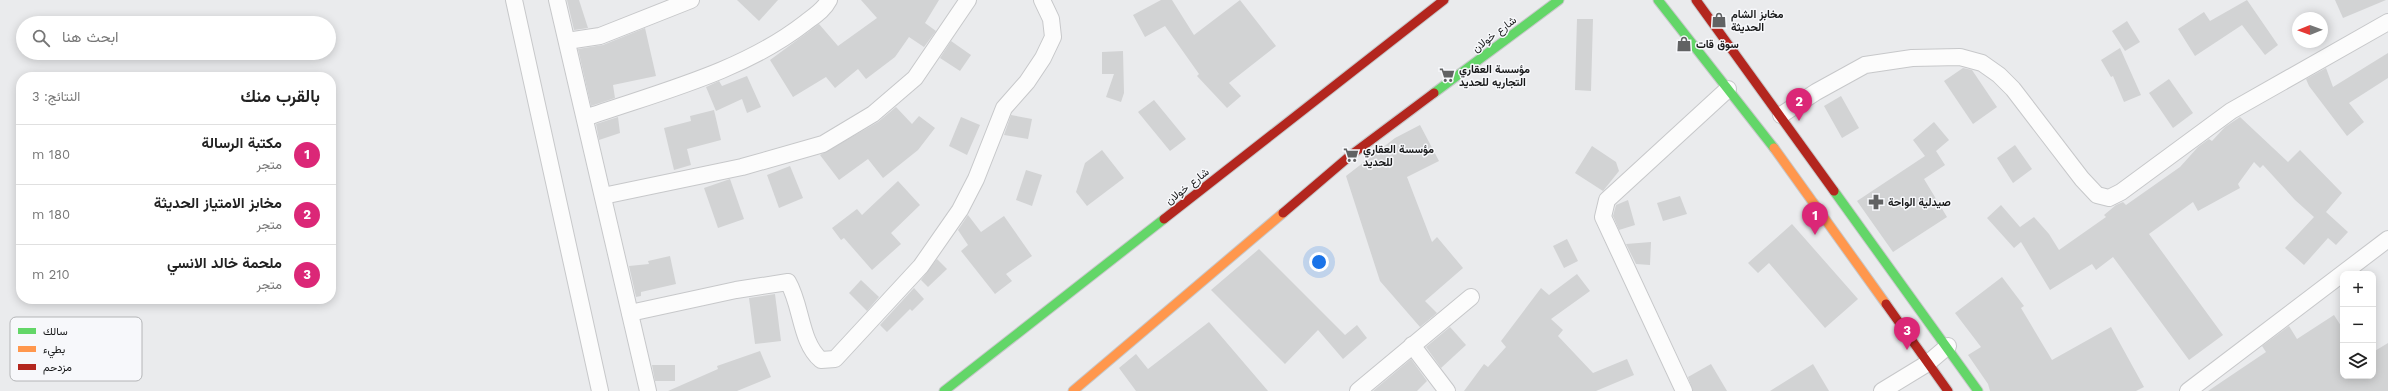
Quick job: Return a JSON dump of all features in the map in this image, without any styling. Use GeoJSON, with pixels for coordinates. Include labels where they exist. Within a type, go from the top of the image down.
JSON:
{"type":"FeatureCollection","features":[{"type":"Feature","properties":{"kind":"main road","name":"شارع خولان"},"geometry":{"type":"LineString","coordinates":[[944,391],[1444,0]]}},
{"type":"Feature","properties":{"kind":"main road","name":"شارع خولان"},"geometry":{"type":"LineString","coordinates":[[1073,391],[1351,155],[1559,0]]}},
{"type":"Feature","properties":{"kind":"main road"},"geometry":{"type":"LineString","coordinates":[[1658,0],[1759,127],[1928,363],[1941,389]]}},
{"type":"Feature","properties":{"kind":"main road"},"geometry":{"type":"LineString","coordinates":[[1696,0],[1948,346],[1978,391]]}},
{"type":"Feature","properties":{"kind":"street"},"geometry":{"type":"LineString","coordinates":[[514,0],[600,391]]}},
{"type":"Feature","properties":{"kind":"street"},"geometry":{"type":"LineString","coordinates":[[557,0],[648,391]]}},
{"type":"Feature","properties":{"kind":"street"},"geometry":{"type":"LineString","coordinates":[[567,41],[600,36],[691,0]]}},
{"type":"Feature","properties":{"kind":"street"},"geometry":{"type":"LineString","coordinates":[[585,118],[733,66],[790,35],[825,8],[829,0]]}},
{"type":"Feature","properties":{"kind":"street"},"geometry":{"type":"LineString","coordinates":[[603,196],[742,167],[823,144],[874,114],[915,78],[968,0]]}},
{"type":"Feature","properties":{"kind":"street"},"geometry":{"type":"LineString","coordinates":[[630,313],[736,290],[788,282],[796,300],[812,352],[821,360],[834,359],[921,266],[960,210],[976,179],[1004,108],[1027,82],[1043,58],[1053,37],[1051,19],[1042,0]]}},
{"type":"Feature","properties":{"kind":"street"},"geometry":{"type":"LineString","coordinates":[[1780,115],[1816,92],[1865,65],[1912,58],[1960,57],[1982,63],[1999,75],[2013,89],[2082,179],[2097,195],[2109,198],[2121,192],[2231,112],[2388,22]]}},
{"type":"Feature","properties":{"kind":"street"},"geometry":{"type":"LineString","coordinates":[[1684,391],[1603,217],[1607,200],[1728,89]]}},
{"type":"Feature","properties":{"kind":"street"},"geometry":{"type":"LineString","coordinates":[[2188,391],[2388,239]]}},
{"type":"Feature","properties":{"kind":"street"},"geometry":{"type":"LineString","coordinates":[[1358,391],[1471,297]]}},
{"type":"Feature","properties":{"kind":"street"},"geometry":{"type":"LineString","coordinates":[[1412,345],[1448,391]]}},
{"type":"Feature","properties":{"kind":"street"},"geometry":{"type":"LineString","coordinates":[[1882,391],[1928,363],[1948,346]]}},
{"type":"Feature","properties":{"kind":"street"},"geometry":{"type":"LineString","coordinates":[[1941,389],[1965,370]]}},
{"type":"Feature","properties":{"kind":"building"},"geometry":{"type":"Polygon","coordinates":[[[567,0],[579,0],[588,28],[574,30],[567,0]]]}},
{"type":"Feature","properties":{"kind":"building"},"geometry":{"type":"Polygon","coordinates":[[[737,0],[778,0],[759,21],[737,0]]]}},
{"type":"Feature","properties":{"kind":"building"},"geometry":{"type":"Polygon","coordinates":[[[861,0],[939,0],[925,23],[936,31],[924,47],[909,37],[895,57],[866,79],[858,69],[835,88],[826,77],[793,97],[770,60],[819,24],[838,46],[877,18],[861,0]]]}},
{"type":"Feature","properties":{"kind":"building"},"geometry":{"type":"Polygon","coordinates":[[[1161,0],[1172,0],[1194,35],[1240,0],[1276,46],[1229,83],[1241,96],[1227,108],[1197,76],[1199,74],[1165,26],[1145,37],[1133,15],[1161,0]]]}},
{"type":"Feature","properties":{"kind":"building"},"geometry":{"type":"Polygon","coordinates":[[[2247,0],[2278,45],[2265,55],[2242,25],[2195,56],[2178,29],[2204,12],[2210,21],[2247,0]]]}},
{"type":"Feature","properties":{"kind":"building"},"geometry":{"type":"Polygon","coordinates":[[[2335,0],[2386,0],[2343,18],[2335,0]]]}},
{"type":"Feature","properties":{"kind":"building"},"geometry":{"type":"Polygon","coordinates":[[[1577,19],[1593,19],[1591,91],[1575,90],[1577,19]]]}},
{"type":"Feature","properties":{"kind":"building"},"geometry":{"type":"Polygon","coordinates":[[[2127,21],[2140,42],[2125,51],[2112,31],[2127,21]]]}},
{"type":"Feature","properties":{"kind":"building"},"geometry":{"type":"Polygon","coordinates":[[[645,28],[656,76],[613,85],[615,98],[591,106],[578,49],[603,45],[645,28]]]}},
{"type":"Feature","properties":{"kind":"building"},"geometry":{"type":"Polygon","coordinates":[[[951,41],[971,55],[960,71],[940,58],[951,41]]]}},
{"type":"Feature","properties":{"kind":"building"},"geometry":{"type":"Polygon","coordinates":[[[2120,48],[2141,95],[2124,102],[2113,76],[2111,77],[2101,60],[2120,48]]]}},
{"type":"Feature","properties":{"kind":"building"},"geometry":{"type":"Polygon","coordinates":[[[1123,51],[1124,93],[1121,102],[1106,97],[1114,74],[1102,74],[1102,52],[1123,51]]]}},
{"type":"Feature","properties":{"kind":"building"},"geometry":{"type":"Polygon","coordinates":[[[2388,53],[2388,78],[2349,103],[2364,122],[2347,136],[2309,86],[2306,79],[2326,68],[2333,87],[2388,53]]]}},
{"type":"Feature","properties":{"kind":"building"},"geometry":{"type":"Polygon","coordinates":[[[1963,68],[1972,70],[1997,107],[1973,124],[1944,81],[1963,68]]]}},
{"type":"Feature","properties":{"kind":"building"},"geometry":{"type":"Polygon","coordinates":[[[747,76],[761,107],[747,113],[742,99],[716,111],[706,87],[719,81],[722,86],[747,76]]]}},
{"type":"Feature","properties":{"kind":"building"},"geometry":{"type":"Polygon","coordinates":[[[2169,79],[2193,113],[2173,128],[2149,93],[2169,79]]]}},
{"type":"Feature","properties":{"kind":"building"},"geometry":{"type":"Polygon","coordinates":[[[1841,96],[1859,128],[1842,138],[1824,106],[1841,96]]]}},
{"type":"Feature","properties":{"kind":"building"},"geometry":{"type":"Polygon","coordinates":[[[1154,100],[1186,139],[1170,151],[1138,112],[1154,100]]]}},
{"type":"Feature","properties":{"kind":"building"},"geometry":{"type":"Polygon","coordinates":[[[896,107],[912,124],[919,116],[935,128],[918,150],[883,178],[868,159],[839,180],[820,155],[878,122],[896,107]]]}},
{"type":"Feature","properties":{"kind":"building"},"geometry":{"type":"Polygon","coordinates":[[[714,110],[721,140],[687,149],[691,165],[674,170],[664,128],[691,121],[690,116],[714,110]]]}},
{"type":"Feature","properties":{"kind":"building"},"geometry":{"type":"Polygon","coordinates":[[[1011,115],[1032,119],[1028,139],[1004,135],[1011,115]]]}},
{"type":"Feature","properties":{"kind":"building"},"geometry":{"type":"Polygon","coordinates":[[[618,117],[620,133],[599,140],[596,124],[618,117]]]}},
{"type":"Feature","properties":{"kind":"building"},"geometry":{"type":"Polygon","coordinates":[[[961,117],[980,125],[967,155],[949,146],[961,117]]]}},
{"type":"Feature","properties":{"kind":"building"},"geometry":{"type":"Polygon","coordinates":[[[2240,117],[2288,162],[2300,150],[2342,193],[2326,212],[2348,232],[2336,245],[2328,238],[2304,265],[2285,248],[2314,217],[2295,200],[2263,165],[2260,168],[2254,162],[2238,184],[2240,188],[2198,211],[2193,202],[2149,234],[2223,335],[2189,360],[2113,257],[2096,270],[2092,264],[2050,290],[2021,242],[2014,248],[1987,218],[2001,205],[2020,227],[2034,217],[2049,234],[2059,250],[2106,217],[2104,215],[2116,205],[2123,202],[2126,205],[2180,167],[2198,147],[2209,139],[2212,141],[2225,127],[2240,117]]]}},
{"type":"Feature","properties":{"kind":"building"},"geometry":{"type":"Polygon","coordinates":[[[1934,122],[1949,140],[1936,151],[1945,165],[1924,179],[1947,217],[1893,252],[1857,201],[1925,156],[1913,140],[1934,122]]]}},
{"type":"Feature","properties":{"kind":"building"},"geometry":{"type":"Polygon","coordinates":[[[1420,125],[1439,161],[1407,177],[1432,242],[1437,237],[1463,268],[1425,301],[1437,313],[1420,327],[1380,281],[1346,176],[1395,138],[1420,125]]]}},
{"type":"Feature","properties":{"kind":"building"},"geometry":{"type":"Polygon","coordinates":[[[2015,145],[2032,169],[2013,183],[1997,158],[2015,145]]]}},
{"type":"Feature","properties":{"kind":"building"},"geometry":{"type":"Polygon","coordinates":[[[1592,146],[1616,162],[1619,171],[1603,191],[1575,173],[1592,146]]]}},
{"type":"Feature","properties":{"kind":"building"},"geometry":{"type":"Polygon","coordinates":[[[1102,150],[1124,178],[1087,206],[1076,192],[1085,163],[1102,150]]]}},
{"type":"Feature","properties":{"kind":"building"},"geometry":{"type":"Polygon","coordinates":[[[790,166],[803,198],[779,208],[767,175],[790,166]]]}},
{"type":"Feature","properties":{"kind":"building"},"geometry":{"type":"Polygon","coordinates":[[[1026,170],[1042,175],[1032,206],[1016,200],[1026,170]]]}},
{"type":"Feature","properties":{"kind":"building"},"geometry":{"type":"Polygon","coordinates":[[[730,179],[744,219],[718,228],[704,188],[730,179]]]}},
{"type":"Feature","properties":{"kind":"building"},"geometry":{"type":"Polygon","coordinates":[[[898,181],[920,205],[891,233],[901,244],[872,270],[844,238],[841,240],[832,228],[857,209],[862,215],[898,181]]]}},
{"type":"Feature","properties":{"kind":"building"},"geometry":{"type":"Polygon","coordinates":[[[1680,196],[1687,214],[1663,221],[1657,203],[1680,196]]]}},
{"type":"Feature","properties":{"kind":"building"},"geometry":{"type":"Polygon","coordinates":[[[1628,200],[1635,225],[1619,230],[1613,216],[1616,205],[1628,200]]]}},
{"type":"Feature","properties":{"kind":"building"},"geometry":{"type":"Polygon","coordinates":[[[968,215],[981,232],[1004,216],[1032,256],[1006,274],[1012,281],[995,294],[961,251],[968,245],[958,230],[968,215]]]}},
{"type":"Feature","properties":{"kind":"building"},"geometry":{"type":"Polygon","coordinates":[[[1792,224],[1858,299],[1825,328],[1769,263],[1758,273],[1748,263],[1792,224]]]}},
{"type":"Feature","properties":{"kind":"building"},"geometry":{"type":"Polygon","coordinates":[[[1567,239],[1578,261],[1564,268],[1553,246],[1567,239]]]}},
{"type":"Feature","properties":{"kind":"building"},"geometry":{"type":"Polygon","coordinates":[[[1651,242],[1650,265],[1636,264],[1626,244],[1651,242]]]}},
{"type":"Feature","properties":{"kind":"building"},"geometry":{"type":"Polygon","coordinates":[[[1259,249],[1345,335],[1357,325],[1367,338],[1343,359],[1318,330],[1285,364],[1211,290],[1259,249]]]}},
{"type":"Feature","properties":{"kind":"building"},"geometry":{"type":"Polygon","coordinates":[[[670,256],[676,284],[641,292],[641,296],[636,297],[629,266],[649,264],[648,261],[670,256]]]}},
{"type":"Feature","properties":{"kind":"building"},"geometry":{"type":"Polygon","coordinates":[[[937,259],[947,269],[928,287],[921,280],[937,259]]]}},
{"type":"Feature","properties":{"kind":"building"},"geometry":{"type":"Polygon","coordinates":[[[1577,274],[1590,291],[1551,319],[1563,330],[1558,336],[1593,373],[1627,359],[1634,375],[1596,391],[1464,391],[1484,364],[1488,367],[1506,347],[1501,341],[1541,288],[1549,295],[1577,274]]]}},
{"type":"Feature","properties":{"kind":"building"},"geometry":{"type":"Polygon","coordinates":[[[2002,277],[2024,306],[2021,308],[2052,360],[2111,327],[2144,387],[2136,391],[1990,391],[1988,384],[1968,355],[1981,347],[1955,313],[2002,277]]]}},
{"type":"Feature","properties":{"kind":"building"},"geometry":{"type":"Polygon","coordinates":[[[861,280],[879,297],[867,311],[849,293],[861,280]]]}},
{"type":"Feature","properties":{"kind":"building"},"geometry":{"type":"Polygon","coordinates":[[[914,288],[924,299],[912,311],[910,309],[887,332],[880,325],[914,288]]]}},
{"type":"Feature","properties":{"kind":"building"},"geometry":{"type":"Polygon","coordinates":[[[775,294],[781,341],[755,344],[749,298],[775,294]]]}},
{"type":"Feature","properties":{"kind":"building"},"geometry":{"type":"Polygon","coordinates":[[[2334,315],[2340,324],[2340,379],[2376,379],[2376,350],[2388,343],[2388,391],[2208,391],[2266,352],[2262,346],[2289,326],[2297,339],[2334,315]]]}},
{"type":"Feature","properties":{"kind":"building"},"geometry":{"type":"Polygon","coordinates":[[[1209,322],[1268,391],[1136,391],[1119,368],[1136,354],[1148,369],[1209,322]]]}},
{"type":"Feature","properties":{"kind":"building"},"geometry":{"type":"Polygon","coordinates":[[[1450,327],[1466,345],[1441,368],[1426,347],[1450,327]]]}},
{"type":"Feature","properties":{"kind":"building"},"geometry":{"type":"Polygon","coordinates":[[[760,351],[771,377],[737,391],[668,391],[718,369],[717,366],[760,351]]]}},
{"type":"Feature","properties":{"kind":"building"},"geometry":{"type":"Polygon","coordinates":[[[1411,359],[1427,381],[1417,391],[1373,391],[1411,359]]]}},
{"type":"Feature","properties":{"kind":"building"},"geometry":{"type":"Polygon","coordinates":[[[1711,364],[1727,391],[1693,391],[1688,377],[1711,364]]]}},
{"type":"Feature","properties":{"kind":"building"},"geometry":{"type":"Polygon","coordinates":[[[1813,364],[1829,391],[1770,391],[1813,364]]]}},
{"type":"Feature","properties":{"kind":"building"},"geometry":{"type":"Polygon","coordinates":[[[652,365],[675,365],[675,381],[655,381],[652,365]]]}},
{"type":"Feature","properties":{"kind":"traffic: fast"},"geometry":{"type":"LineString","coordinates":[[1434,93],[1559,0]]}},
{"type":"Feature","properties":{"kind":"traffic: fast"},"geometry":{"type":"LineString","coordinates":[[1658,0],[1774,148]]}},
{"type":"Feature","properties":{"kind":"traffic: fast"},"geometry":{"type":"LineString","coordinates":[[1834,191],[1978,391]]}},
{"type":"Feature","properties":{"kind":"traffic: fast"},"geometry":{"type":"LineString","coordinates":[[944,391],[1164,219]]}},
{"type":"Feature","properties":{"kind":"traffic: slow"},"geometry":{"type":"LineString","coordinates":[[1774,148],[1886,304]]}},
{"type":"Feature","properties":{"kind":"traffic: slow"},"geometry":{"type":"LineString","coordinates":[[1073,391],[1283,213]]}},
{"type":"Feature","properties":{"kind":"traffic: jam"},"geometry":{"type":"LineString","coordinates":[[1164,219],[1444,0]]}},
{"type":"Feature","properties":{"kind":"traffic: jam"},"geometry":{"type":"LineString","coordinates":[[1696,0],[1834,191]]}},
{"type":"Feature","properties":{"kind":"traffic: jam"},"geometry":{"type":"LineString","coordinates":[[1283,213],[1351,155],[1434,93]]}},
{"type":"Feature","properties":{"kind":"traffic: jam"},"geometry":{"type":"LineString","coordinates":[[1886,304],[1948,391]]}},
{"type":"Feature","properties":{"kind":"place","name":"مخابز الشام الحديثة"},"geometry":{"type":"Point","coordinates":[1719,20]}},
{"type":"Feature","properties":{"kind":"place","name":"سوق قات"},"geometry":{"type":"Point","coordinates":[1684,44]}},
{"type":"Feature","properties":{"kind":"place","name":"مؤسسة العقاري التجاريه للحديد"},"geometry":{"type":"Point","coordinates":[1447,75]}},
{"type":"Feature","properties":{"kind":"place","name":"مخابز الامتياز الحديثة"},"geometry":{"type":"Point","coordinates":[1799,121]}},
{"type":"Feature","properties":{"kind":"place","name":"مؤسسة العقاري للحديد"},"geometry":{"type":"Point","coordinates":[1351,155]}},
{"type":"Feature","properties":{"kind":"place","name":"صيدلية الواحة"},"geometry":{"type":"Point","coordinates":[1876,202]}},
{"type":"Feature","properties":{"kind":"place","name":"مكتبة الرسالة"},"geometry":{"type":"Point","coordinates":[1815,235]}},
{"type":"Feature","properties":{"kind":"place","name":"ملحمة خالد الانسي"},"geometry":{"type":"Point","coordinates":[1907,350]}}]}
